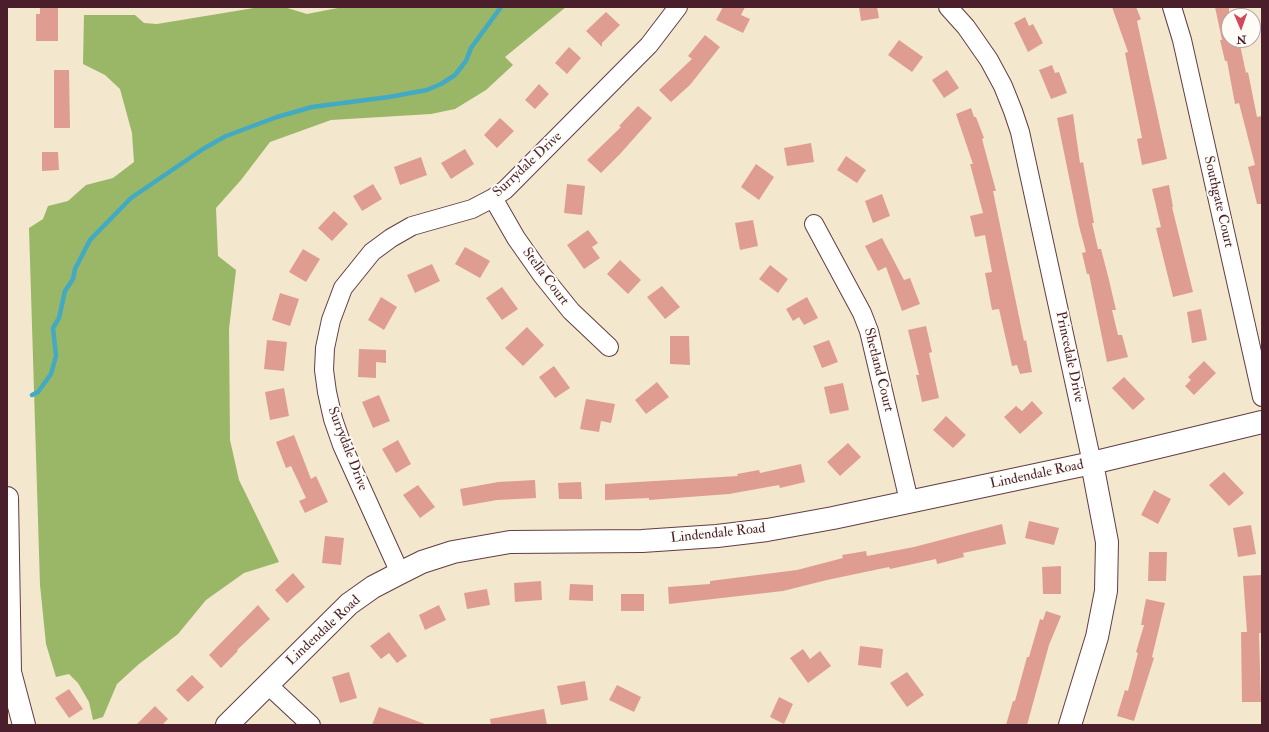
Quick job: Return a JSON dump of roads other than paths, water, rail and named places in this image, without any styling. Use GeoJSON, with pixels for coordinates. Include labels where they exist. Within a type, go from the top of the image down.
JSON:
{"type":"FeatureCollection","features":[{"type":"Feature","properties":{"kind":"street","name":"Surrydale Drive"},"geometry":{"type":"LineString","coordinates":[[400,573],[342,445],[326,392],[324,370],[325,348],[331,320],[343,288],[372,252],[391,238],[412,226],[472,208],[493,198],[516,180],[649,45],[678,7]]}},
{"type":"Feature","properties":{"kind":"street","name":"Princedale Drive"},"geometry":{"type":"LineString","coordinates":[[948,7],[966,27],[989,60],[1003,86],[1020,132],[1092,463],[1107,542],[1106,592],[1097,637],[1070,725]]}},
{"type":"Feature","properties":{"kind":"street","name":"Southgate Court"},"geometry":{"type":"LineString","coordinates":[[1172,7],[1182,40],[1262,397]]}},
{"type":"Feature","properties":{"kind":"street","name":"Stella Court"},"geometry":{"type":"LineString","coordinates":[[493,198],[516,238],[542,276],[571,311],[609,347]]}},
{"type":"Feature","properties":{"kind":"street","name":"Shetland Court"},"geometry":{"type":"LineString","coordinates":[[814,224],[862,313],[869,331],[909,501]]}},
{"type":"Feature","properties":{"kind":"street","name":"Lindendale Road"},"geometry":{"type":"LineString","coordinates":[[227,725],[350,604],[373,587],[400,573],[422,562],[453,552],[485,545],[510,542],[642,541],[717,536],[767,530],[833,518],[1092,463],[1262,422]]}},
{"type":"Feature","properties":{"kind":"street"},"geometry":{"type":"LineString","coordinates":[[7,498],[10,672],[24,725]]}},
{"type":"Feature","properties":{"kind":"street"},"geometry":{"type":"LineString","coordinates":[[268,684],[311,725]]}},
{"type":"Feature","properties":{"kind":"waterway"},"geometry":{"type":"LineString","coordinates":[[32,395],[38,392],[51,374],[56,356],[53,328],[59,318],[65,291],[73,279],[75,269],[90,240],[131,198],[203,149],[226,136],[277,117],[312,107],[389,97],[427,90],[441,84],[455,75],[466,61],[471,48],[501,7]]}}]}
